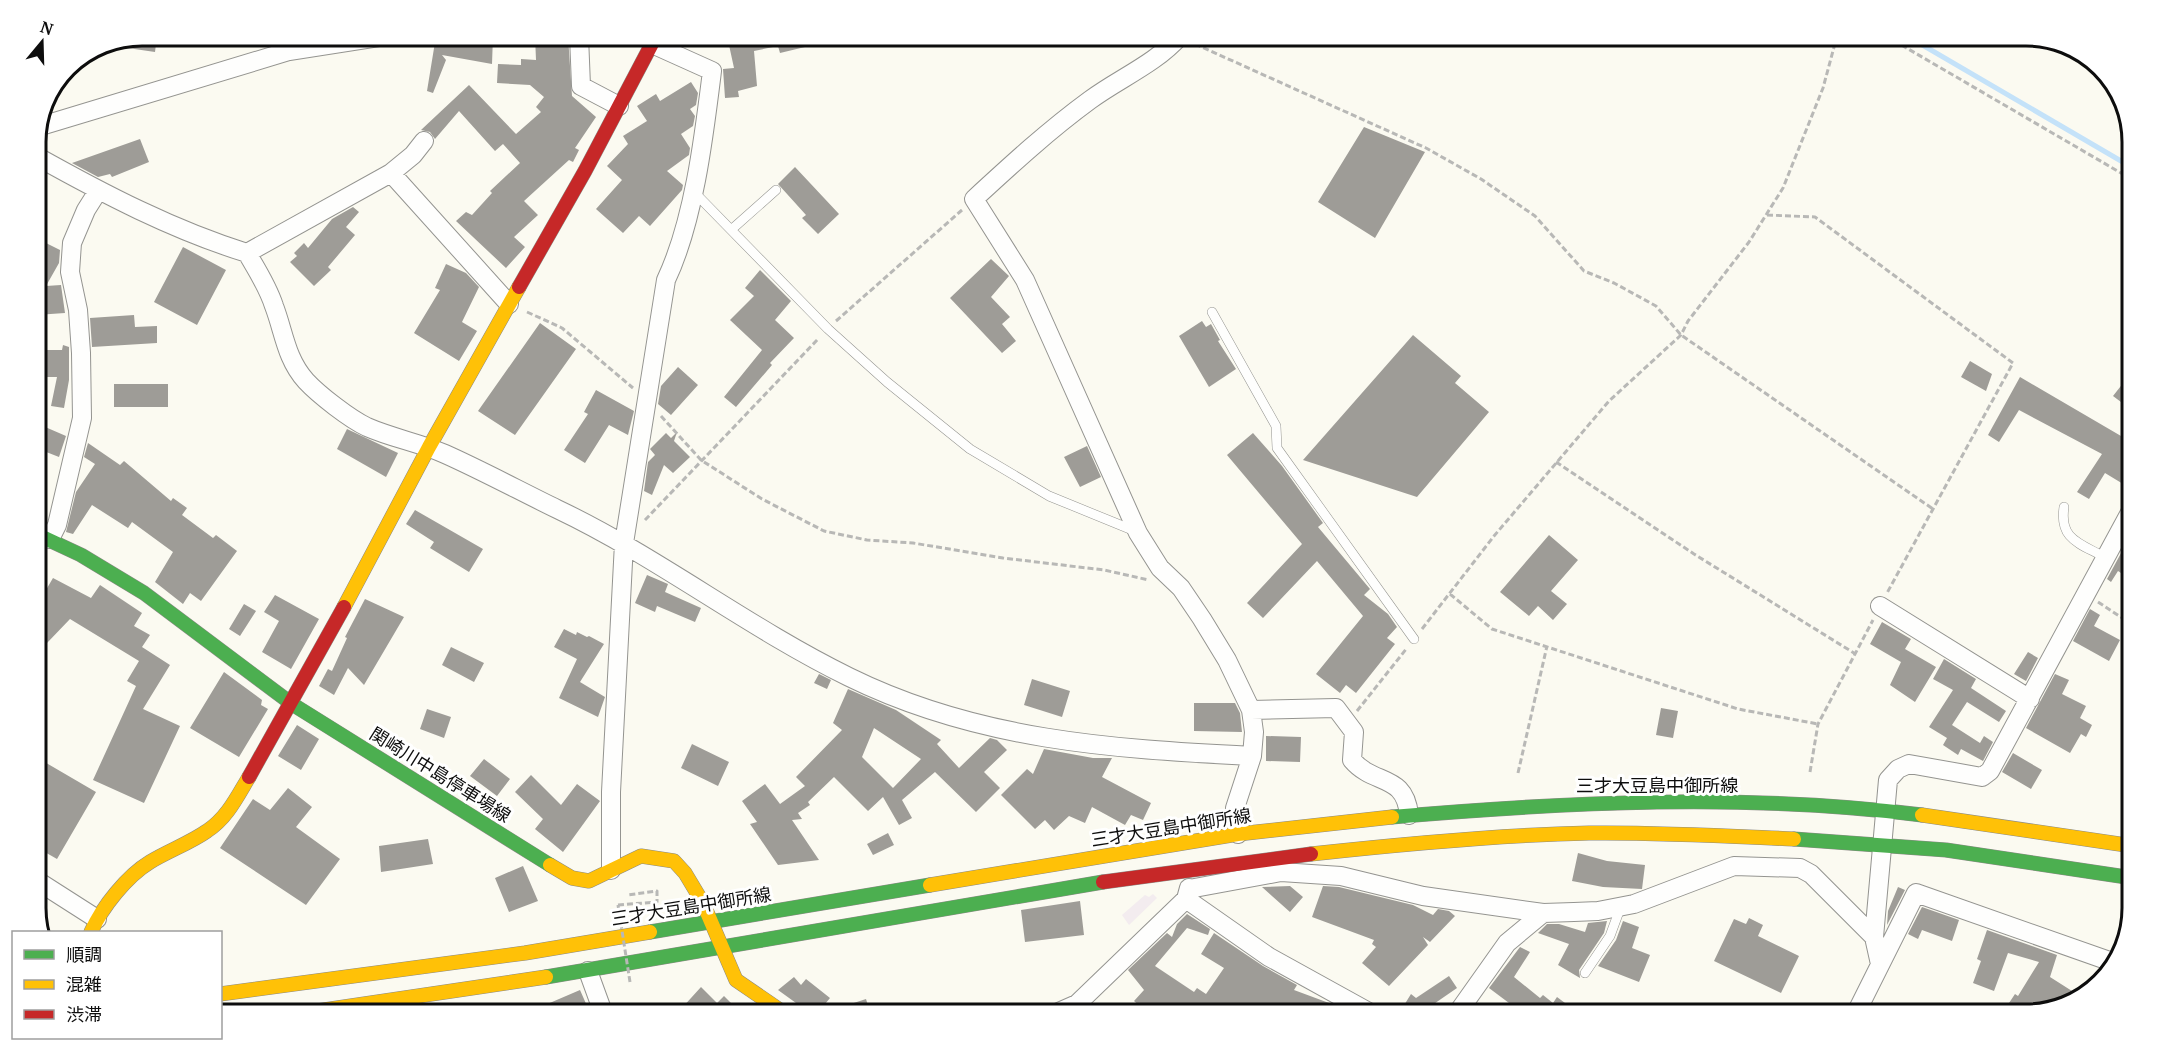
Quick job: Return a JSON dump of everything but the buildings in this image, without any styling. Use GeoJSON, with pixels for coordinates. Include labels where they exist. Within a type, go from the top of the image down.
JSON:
{"type":"FeatureCollection","features":[{"type":"Feature","properties":{"kind":"main road"},"geometry":{"type":"LineString","coordinates":[[94,926],[122,888],[148,863],[208,831],[227,814],[292,704],[429,447],[650,47]]}},
{"type":"Feature","properties":{"kind":"main road","name":"関崎川中島停車場線"},"geometry":{"type":"LineString","coordinates":[[47,538],[144,593],[292,704],[572,878],[589,881],[641,856],[674,861],[685,873],[703,903],[736,980],[771,1004]]}},
{"type":"Feature","properties":{"kind":"main road","name":"三才大豆島中御所線"},"geometry":{"type":"LineString","coordinates":[[222,994],[525,954],[1238,834],[1408,815],[1618,802],[1721,803],[1884,811],[2122,844]]}},
{"type":"Feature","properties":{"kind":"main road"},"geometry":{"type":"LineString","coordinates":[[374,1004],[588,971],[1067,888],[1187,887],[1320,852],[1540,834],[1677,834],[1881,844],[1958,852],[2122,876]]}},
{"type":"Feature","properties":{"kind":"street"},"geometry":{"type":"LineString","coordinates":[[49,124],[289,51],[315,47]]}},
{"type":"Feature","properties":{"kind":"street"},"geometry":{"type":"LineString","coordinates":[[579,47],[580,86],[619,106]]}},
{"type":"Feature","properties":{"kind":"street"},"geometry":{"type":"LineString","coordinates":[[611,870],[611,792],[624,543],[666,280],[679,253],[712,71],[667,47]]}},
{"type":"Feature","properties":{"kind":"street"},"geometry":{"type":"LineString","coordinates":[[1168,47],[1154,59],[1091,99],[1030,147],[974,199],[1025,280],[1138,533],[1160,567],[1180,588],[1227,660],[1251,710],[1254,732],[1252,756],[1235,808],[1238,834]]}},
{"type":"Feature","properties":{"kind":"street"},"geometry":{"type":"LineString","coordinates":[[247,253],[391,173],[413,155],[424,141]]}},
{"type":"Feature","properties":{"kind":"street"},"geometry":{"type":"LineString","coordinates":[[47,162],[98,191],[179,228],[247,253],[273,302],[285,334],[288,355],[306,381],[366,426],[429,447],[624,543],[672,576],[850,678],[953,719],[1048,738],[1126,749],[1252,756]]}},
{"type":"Feature","properties":{"kind":"street"},"geometry":{"type":"LineString","coordinates":[[391,173],[509,304]]}},
{"type":"Feature","properties":{"kind":"street"},"geometry":{"type":"LineString","coordinates":[[47,533],[57,525],[82,418],[78,310],[70,272],[72,243],[86,210],[98,191]]}},
{"type":"Feature","properties":{"kind":"street"},"geometry":{"type":"LineString","coordinates":[[1880,964],[1874,937],[1888,780],[1898,770],[1909,764],[1982,777],[1990,771],[2122,528]]}},
{"type":"Feature","properties":{"kind":"street"},"geometry":{"type":"LineString","coordinates":[[1880,606],[2030,699]]}},
{"type":"Feature","properties":{"kind":"street"},"geometry":{"type":"LineString","coordinates":[[1251,710],[1336,708],[1354,732],[1352,760],[1359,767],[1401,788],[1407,799],[1408,815]]}},
{"type":"Feature","properties":{"kind":"street"},"geometry":{"type":"LineString","coordinates":[[1077,1004],[1187,887],[1281,872],[1341,876],[1423,896],[1543,913],[1598,911],[1621,906],[1734,866],[1800,868],[1811,874],[1874,937]]}},
{"type":"Feature","properties":{"kind":"street"},"geometry":{"type":"LineString","coordinates":[[1187,887],[1269,957],[1354,1004]]}},
{"type":"Feature","properties":{"kind":"street"},"geometry":{"type":"LineString","coordinates":[[47,889],[94,926]]}},
{"type":"Feature","properties":{"kind":"street"},"geometry":{"type":"LineString","coordinates":[[1860,1004],[1916,893],[2107,960]]}},
{"type":"Feature","properties":{"kind":"street"},"geometry":{"type":"LineString","coordinates":[[1464,1004],[1507,943],[1543,913]]}},
{"type":"Feature","properties":{"kind":"street"},"geometry":{"type":"LineString","coordinates":[[588,971],[600,1004]]}},
{"type":"Feature","properties":{"kind":"lane"},"geometry":{"type":"LineString","coordinates":[[692,190],[828,329],[887,382],[970,449],[1049,496],[1138,533]]}},
{"type":"Feature","properties":{"kind":"lane"},"geometry":{"type":"LineString","coordinates":[[731,230],[776,190]]}},
{"type":"Feature","properties":{"kind":"lane"},"geometry":{"type":"LineString","coordinates":[[1212,312],[1276,426],[1277,448],[1414,639]]}},
{"type":"Feature","properties":{"kind":"lane"},"geometry":{"type":"LineString","coordinates":[[2064,507],[2062,525],[2067,534],[2106,558]]}},
{"type":"Feature","properties":{"kind":"lane"},"geometry":{"type":"LineString","coordinates":[[1585,973],[1610,936],[1621,906]]}},
{"type":"Feature","properties":{"kind":"path"},"geometry":{"type":"LineString","coordinates":[[1202,47],[1426,148],[1481,178],[1535,216],[1584,271],[1614,282],[1656,306],[1682,335],[1933,509]]}},
{"type":"Feature","properties":{"kind":"path"},"geometry":{"type":"LineString","coordinates":[[1347,723],[1556,462],[1609,401],[1682,335],[1688,321],[1767,215],[1783,188],[1823,88],[1834,47]]}},
{"type":"Feature","properties":{"kind":"path"},"geometry":{"type":"LineString","coordinates":[[1906,47],[2122,174]]}},
{"type":"Feature","properties":{"kind":"path"},"geometry":{"type":"LineString","coordinates":[[624,543],[701,459],[828,329],[974,199]]}},
{"type":"Feature","properties":{"kind":"path"},"geometry":{"type":"LineString","coordinates":[[1767,215],[1815,217],[2013,363],[1854,653],[1818,724],[1810,772]]}},
{"type":"Feature","properties":{"kind":"path"},"geometry":{"type":"LineString","coordinates":[[509,304],[562,328],[646,399],[701,459],[762,499],[824,531],[867,540],[913,543],[1003,558],[1104,570],[1180,588]]}},
{"type":"Feature","properties":{"kind":"path"},"geometry":{"type":"LineString","coordinates":[[1556,462],[1695,554],[1854,653]]}},
{"type":"Feature","properties":{"kind":"path"},"geometry":{"type":"LineString","coordinates":[[1450,594],[1492,629],[1738,709],[1818,724]]}},
{"type":"Feature","properties":{"kind":"path"},"geometry":{"type":"LineString","coordinates":[[2087,595],[2122,618]]}},
{"type":"Feature","properties":{"kind":"path"},"geometry":{"type":"LineString","coordinates":[[1518,773],[1546,646]]}},
{"type":"Feature","properties":{"kind":"path"},"geometry":{"type":"LineString","coordinates":[[627,895],[657,891],[657,902],[618,904],[630,982]]}},
{"type":"Feature","properties":{"kind":"shaded area"},"geometry":{"type":"Polygon","coordinates":[[[1153,894],[1157,898],[1129,925],[1122,915],[1145,895],[1149,897],[1153,894]]]}},
{"type":"Feature","properties":{"kind":"waterway"},"geometry":{"type":"LineString","coordinates":[[1926,47],[2122,162]]}},
{"type":"Feature","properties":{"kind":"traffic: fast"},"geometry":{"type":"LineString","coordinates":[[47,539],[81,555],[144,593],[292,704],[550,865]]}},
{"type":"Feature","properties":{"kind":"traffic: fast"},"geometry":{"type":"LineString","coordinates":[[1392,817],[1524,807],[1657,802],[1790,804],[1922,815]]}},
{"type":"Feature","properties":{"kind":"traffic: fast"},"geometry":{"type":"LineString","coordinates":[[1794,839],[1946,850],[2122,876]]}},
{"type":"Feature","properties":{"kind":"traffic: fast"},"geometry":{"type":"LineString","coordinates":[[546,977],[1103,882]]}},
{"type":"Feature","properties":{"kind":"traffic: fast"},"geometry":{"type":"LineString","coordinates":[[650,932],[930,885]]}},
{"type":"Feature","properties":{"kind":"traffic: slow"},"geometry":{"type":"LineString","coordinates":[[344,607],[429,447],[519,287]]}},
{"type":"Feature","properties":{"kind":"traffic: slow"},"geometry":{"type":"LineString","coordinates":[[92,931],[108,903],[133,875],[150,862],[214,826],[231,807],[249,777]]}},
{"type":"Feature","properties":{"kind":"traffic: slow"},"geometry":{"type":"LineString","coordinates":[[1922,815],[2122,844]]}},
{"type":"Feature","properties":{"kind":"traffic: slow"},"geometry":{"type":"LineString","coordinates":[[930,885],[1238,834],[1392,817]]}},
{"type":"Feature","properties":{"kind":"traffic: slow"},"geometry":{"type":"LineString","coordinates":[[1311,854],[1450,840],[1554,834],[1691,834],[1794,839]]}},
{"type":"Feature","properties":{"kind":"traffic: slow"},"geometry":{"type":"LineString","coordinates":[[550,865],[572,878],[589,881],[641,856],[674,861],[685,873],[703,903],[736,980],[771,1004]]}},
{"type":"Feature","properties":{"kind":"traffic: slow"},"geometry":{"type":"LineString","coordinates":[[222,994],[525,953],[650,932]]}},
{"type":"Feature","properties":{"kind":"traffic: slow"},"geometry":{"type":"LineString","coordinates":[[364,1004],[546,977]]}},
{"type":"Feature","properties":{"kind":"traffic: jam"},"geometry":{"type":"LineString","coordinates":[[519,287],[585,171],[650,47]]}},
{"type":"Feature","properties":{"kind":"traffic: jam"},"geometry":{"type":"LineString","coordinates":[[249,777],[344,607]]}},
{"type":"Feature","properties":{"kind":"traffic: jam"},"geometry":{"type":"LineString","coordinates":[[1103,882],[1311,854]]}}]}
